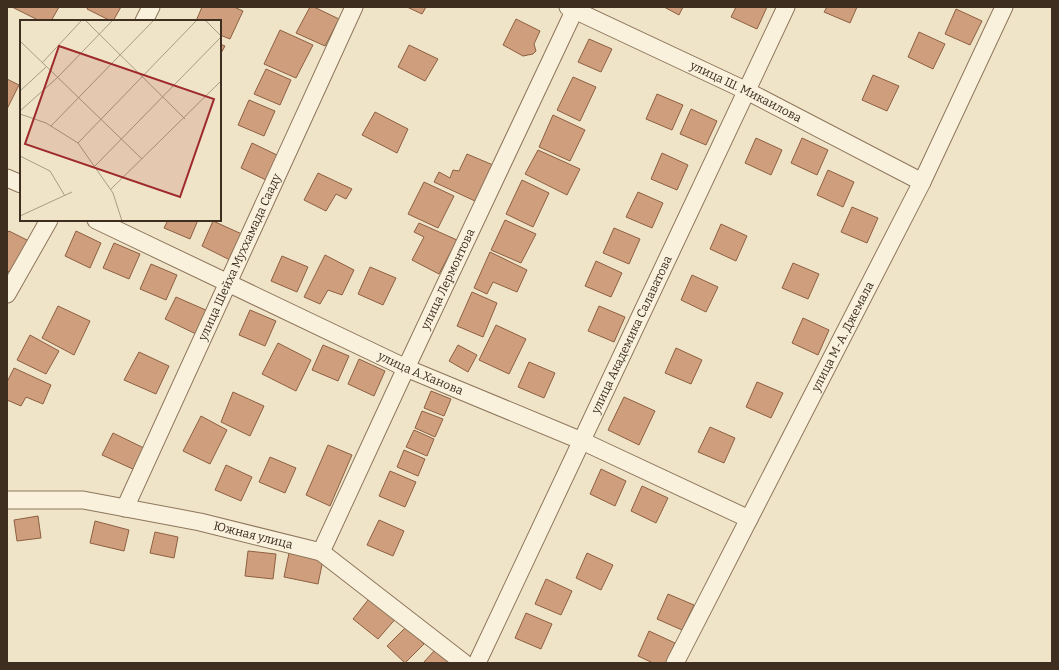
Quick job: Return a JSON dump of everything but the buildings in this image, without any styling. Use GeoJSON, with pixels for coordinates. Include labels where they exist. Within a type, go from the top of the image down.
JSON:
{"type":"FeatureCollection","features":[{"type":"Feature","properties":{"kind":"street"},"geometry":{"type":"LineString","coordinates":[[144,20],[150,7]]}},
{"type":"Feature","properties":{"kind":"street","name":"улица Шейха Муххамада Сааду"},"geometry":{"type":"LineString","coordinates":[[125,508],[354,7]]}},
{"type":"Feature","properties":{"kind":"street","name":"улица Академика Салаватова"},"geometry":{"type":"LineString","coordinates":[[477,663],[786,7]]}},
{"type":"Feature","properties":{"kind":"street","name":"улица М-А. Джемала"},"geometry":{"type":"LineString","coordinates":[[675,663],[922,182],[1004,7]]}},
{"type":"Feature","properties":{"kind":"street","name":"улица Ш. Микаилова"},"geometry":{"type":"LineString","coordinates":[[573,8],[747,91],[922,182]]}},
{"type":"Feature","properties":{"kind":"street","name":"улица Лермонтова"},"geometry":{"type":"LineString","coordinates":[[322,552],[573,8]]}},
{"type":"Feature","properties":{"kind":"street"},"geometry":{"type":"LineString","coordinates":[[7,178],[20,184]]}},
{"type":"Feature","properties":{"kind":"street"},"geometry":{"type":"LineString","coordinates":[[7,294],[49,221]]}},
{"type":"Feature","properties":{"kind":"street","name":"улица А.Ханова"},"geometry":{"type":"LineString","coordinates":[[98,221],[406,368],[582,441],[749,519]]}},
{"type":"Feature","properties":{"kind":"street","name":"Южная улица"},"geometry":{"type":"LineString","coordinates":[[7,500],[83,500],[200,522],[322,552],[464,663]]}}]}
